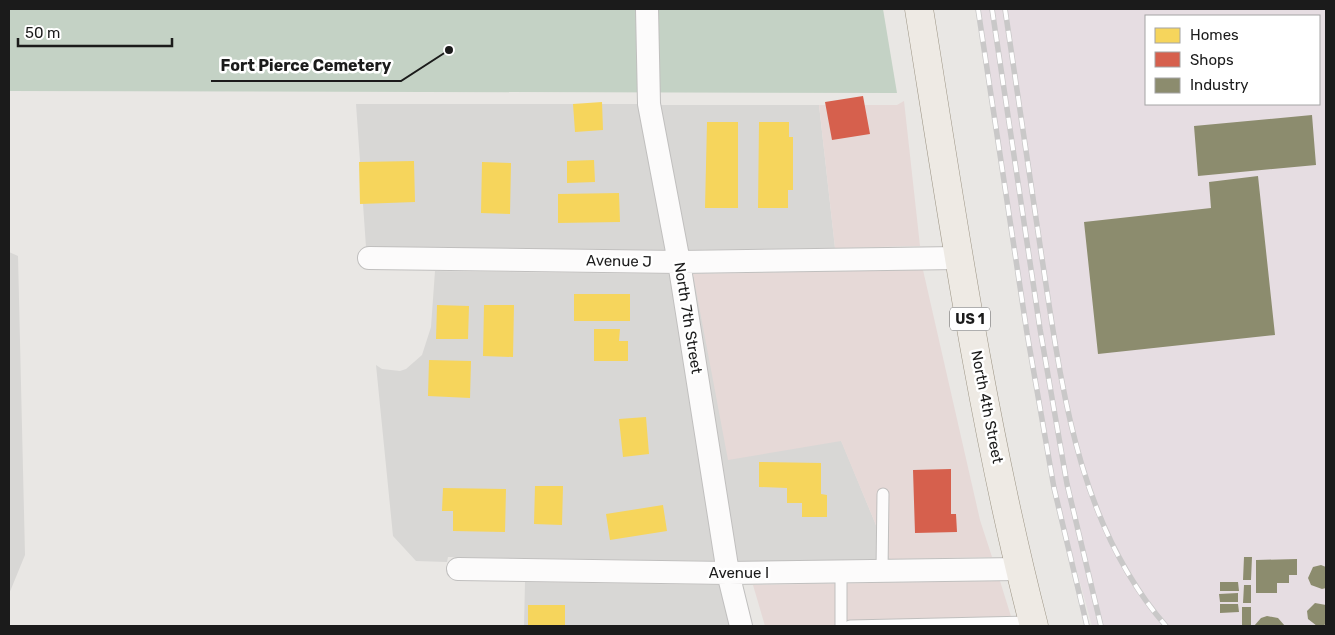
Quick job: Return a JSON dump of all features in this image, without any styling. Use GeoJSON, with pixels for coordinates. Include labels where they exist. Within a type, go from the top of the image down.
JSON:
{"type":"FeatureCollection","features":[{"type":"Feature","properties":{"kind":"main road","name":"North 4th Street"},"geometry":{"type":"LineString","coordinates":[[919,9],[958,258],[1020,569],[1034,624]]}},
{"type":"Feature","properties":{"kind":"street","name":"North 7th Street"},"geometry":{"type":"LineString","coordinates":[[647,9],[649,104],[679,262],[728,574],[741,626]]}},
{"type":"Feature","properties":{"kind":"street","name":"Avenue J"},"geometry":{"type":"LineString","coordinates":[[370,258],[679,262],[958,258]]}},
{"type":"Feature","properties":{"kind":"street","name":"Avenue I"},"geometry":{"type":"LineString","coordinates":[[458,569],[728,574],[1020,569]]}},
{"type":"Feature","properties":{"kind":"lane"},"geometry":{"type":"LineString","coordinates":[[882,571],[883,494]]}},
{"type":"Feature","properties":{"kind":"lane"},"geometry":{"type":"LineString","coordinates":[[841,571],[841,626]]}},
{"type":"Feature","properties":{"kind":"lane"},"geometry":{"type":"LineString","coordinates":[[850,626],[1034,624]]}},
{"type":"Feature","properties":{"kind":"shaded area"},"geometry":{"type":"Polygon","coordinates":[[[977,9],[1326,9],[1326,626],[1092,626],[1054,488],[977,9]]]}},
{"type":"Feature","properties":{"kind":"shaded area"},"geometry":{"type":"Polygon","coordinates":[[[904,101],[920,246],[835,248],[819,105],[897,105],[904,101]]]}},
{"type":"Feature","properties":{"kind":"shaded area"},"geometry":{"type":"Polygon","coordinates":[[[356,104],[638,104],[665,250],[366,247],[356,104]]]}},
{"type":"Feature","properties":{"kind":"shaded area"},"geometry":{"type":"Polygon","coordinates":[[[660,105],[819,105],[835,248],[687,250],[660,105]]]}},
{"type":"Feature","properties":{"kind":"shaded area"},"geometry":{"type":"Polygon","coordinates":[[[9,252],[18,256],[25,555],[9,594],[9,252]]]}},
{"type":"Feature","properties":{"kind":"shaded area"},"geometry":{"type":"Polygon","coordinates":[[[923,270],[980,520],[992,557],[890,559],[841,441],[728,460],[693,274],[923,270]]]}},
{"type":"Feature","properties":{"kind":"shaded area"},"geometry":{"type":"Polygon","coordinates":[[[435,271],[670,274],[715,561],[448,557],[447,562],[416,561],[393,536],[376,365],[382,369],[400,371],[406,369],[422,355],[431,327],[435,271]]]}},
{"type":"Feature","properties":{"kind":"shaded area"},"geometry":{"type":"Polygon","coordinates":[[[691,274],[841,440],[890,559],[737,562],[691,274]]]}},
{"type":"Feature","properties":{"kind":"shaded area"},"geometry":{"type":"Polygon","coordinates":[[[1000,581],[1014,626],[765,626],[753,585],[1000,581]]]}},
{"type":"Feature","properties":{"kind":"shaded area"},"geometry":{"type":"Polygon","coordinates":[[[525,582],[720,585],[730,626],[524,626],[525,582]]]}},
{"type":"Feature","properties":{"kind":"green space"},"geometry":{"type":"Polygon","coordinates":[[[9,9],[883,9],[897,93],[9,91],[9,9]]]}},
{"type":"Feature","properties":{"kind":"building: Homes"},"geometry":{"type":"Polygon","coordinates":[[[602,102],[603,130],[575,132],[573,104],[602,102]]]}},
{"type":"Feature","properties":{"kind":"building: Homes"},"geometry":{"type":"Polygon","coordinates":[[[707,122],[738,122],[738,208],[705,208],[707,122]]]}},
{"type":"Feature","properties":{"kind":"building: Homes"},"geometry":{"type":"Polygon","coordinates":[[[759,122],[789,122],[789,137],[793,137],[793,190],[788,190],[788,208],[758,208],[759,122]]]}},
{"type":"Feature","properties":{"kind":"building: Homes"},"geometry":{"type":"Polygon","coordinates":[[[594,160],[595,182],[567,183],[567,161],[594,160]]]}},
{"type":"Feature","properties":{"kind":"building: Homes"},"geometry":{"type":"Polygon","coordinates":[[[414,161],[415,202],[360,204],[359,162],[414,161]]]}},
{"type":"Feature","properties":{"kind":"building: Homes"},"geometry":{"type":"Polygon","coordinates":[[[482,162],[511,163],[510,214],[481,213],[482,162]]]}},
{"type":"Feature","properties":{"kind":"building: Homes"},"geometry":{"type":"Polygon","coordinates":[[[619,193],[620,222],[558,223],[558,194],[619,193]]]}},
{"type":"Feature","properties":{"kind":"building: Homes"},"geometry":{"type":"Polygon","coordinates":[[[574,294],[630,294],[630,321],[574,321],[574,294]]]}},
{"type":"Feature","properties":{"kind":"building: Homes"},"geometry":{"type":"Polygon","coordinates":[[[437,305],[469,306],[468,339],[436,339],[437,305]]]}},
{"type":"Feature","properties":{"kind":"building: Homes"},"geometry":{"type":"Polygon","coordinates":[[[484,305],[514,305],[513,357],[483,356],[484,305]]]}},
{"type":"Feature","properties":{"kind":"building: Homes"},"geometry":{"type":"Polygon","coordinates":[[[594,329],[620,329],[619,341],[628,341],[628,361],[594,361],[594,329]]]}},
{"type":"Feature","properties":{"kind":"building: Homes"},"geometry":{"type":"Polygon","coordinates":[[[429,360],[471,361],[470,398],[428,396],[429,360]]]}},
{"type":"Feature","properties":{"kind":"building: Homes"},"geometry":{"type":"Polygon","coordinates":[[[646,417],[649,454],[623,457],[619,419],[646,417]]]}},
{"type":"Feature","properties":{"kind":"building: Homes"},"geometry":{"type":"Polygon","coordinates":[[[759,462],[821,463],[821,494],[827,495],[827,517],[802,517],[802,503],[787,503],[787,488],[759,487],[759,462]]]}},
{"type":"Feature","properties":{"kind":"building: Homes"},"geometry":{"type":"Polygon","coordinates":[[[535,486],[563,486],[562,525],[534,524],[535,486]]]}},
{"type":"Feature","properties":{"kind":"building: Homes"},"geometry":{"type":"Polygon","coordinates":[[[443,488],[506,489],[505,532],[453,531],[453,511],[442,511],[443,488]]]}},
{"type":"Feature","properties":{"kind":"building: Homes"},"geometry":{"type":"Polygon","coordinates":[[[663,505],[667,531],[610,540],[606,514],[663,505]]]}},
{"type":"Feature","properties":{"kind":"building: Homes"},"geometry":{"type":"Polygon","coordinates":[[[528,605],[565,605],[565,626],[528,626],[528,605]]]}},
{"type":"Feature","properties":{"kind":"building: Shops"},"geometry":{"type":"Polygon","coordinates":[[[863,96],[870,134],[832,140],[825,102],[863,96]]]}},
{"type":"Feature","properties":{"kind":"building: Shops"},"geometry":{"type":"Polygon","coordinates":[[[951,469],[951,514],[956,514],[957,532],[915,533],[913,470],[951,469]]]}},
{"type":"Feature","properties":{"kind":"building: Industry"},"geometry":{"type":"Polygon","coordinates":[[[1312,115],[1316,165],[1198,176],[1194,126],[1312,115]]]}},
{"type":"Feature","properties":{"kind":"building: Industry"},"geometry":{"type":"Polygon","coordinates":[[[1258,176],[1275,335],[1098,354],[1084,222],[1211,208],[1209,182],[1258,176]]]}},
{"type":"Feature","properties":{"kind":"building: Industry"},"geometry":{"type":"Polygon","coordinates":[[[1244,557],[1252,557],[1251,580],[1243,580],[1244,557]]]}},
{"type":"Feature","properties":{"kind":"building: Industry"},"geometry":{"type":"Polygon","coordinates":[[[1297,559],[1297,575],[1289,575],[1289,583],[1277,583],[1277,593],[1256,593],[1256,560],[1297,559]]]}},
{"type":"Feature","properties":{"kind":"building: Industry"},"geometry":{"type":"Polygon","coordinates":[[[1321,565],[1326,567],[1326,588],[1322,589],[1311,585],[1308,578],[1313,567],[1321,565]]]}},
{"type":"Feature","properties":{"kind":"building: Industry"},"geometry":{"type":"Polygon","coordinates":[[[1220,582],[1238,582],[1239,591],[1220,591],[1220,582]]]}},
{"type":"Feature","properties":{"kind":"building: Industry"},"geometry":{"type":"Polygon","coordinates":[[[1244,585],[1251,585],[1251,603],[1243,603],[1244,585]]]}},
{"type":"Feature","properties":{"kind":"building: Industry"},"geometry":{"type":"Polygon","coordinates":[[[1238,593],[1238,602],[1220,602],[1219,594],[1238,593]]]}},
{"type":"Feature","properties":{"kind":"building: Industry"},"geometry":{"type":"Polygon","coordinates":[[[1315,603],[1326,605],[1326,624],[1324,625],[1317,626],[1308,619],[1307,611],[1315,603]]]}},
{"type":"Feature","properties":{"kind":"building: Industry"},"geometry":{"type":"Polygon","coordinates":[[[1220,604],[1238,604],[1239,612],[1220,613],[1220,604]]]}},
{"type":"Feature","properties":{"kind":"building: Industry"},"geometry":{"type":"Polygon","coordinates":[[[1242,607],[1251,607],[1251,626],[1242,626],[1242,607]]]}},
{"type":"Feature","properties":{"kind":"building: Industry"},"geometry":{"type":"Polygon","coordinates":[[[1267,616],[1278,618],[1285,626],[1254,626],[1261,618],[1267,616]]]}},
{"type":"Feature","properties":{"kind":"railway"},"geometry":{"type":"LineString","coordinates":[[978,9],[1027,333],[1054,488],[1087,626]]}},
{"type":"Feature","properties":{"kind":"railway"},"geometry":{"type":"LineString","coordinates":[[992,9],[1040,329],[1067,484],[1101,626]]}},
{"type":"Feature","properties":{"kind":"railway"},"geometry":{"type":"LineString","coordinates":[[1005,9],[1056,350],[1077,449],[1092,496],[1111,542],[1136,586],[1166,626]]}},
{"type":"Feature","properties":{"kind":"place","name":"Fort Pierce Cemetery"},"geometry":{"type":"Point","coordinates":[449,50]}}]}
